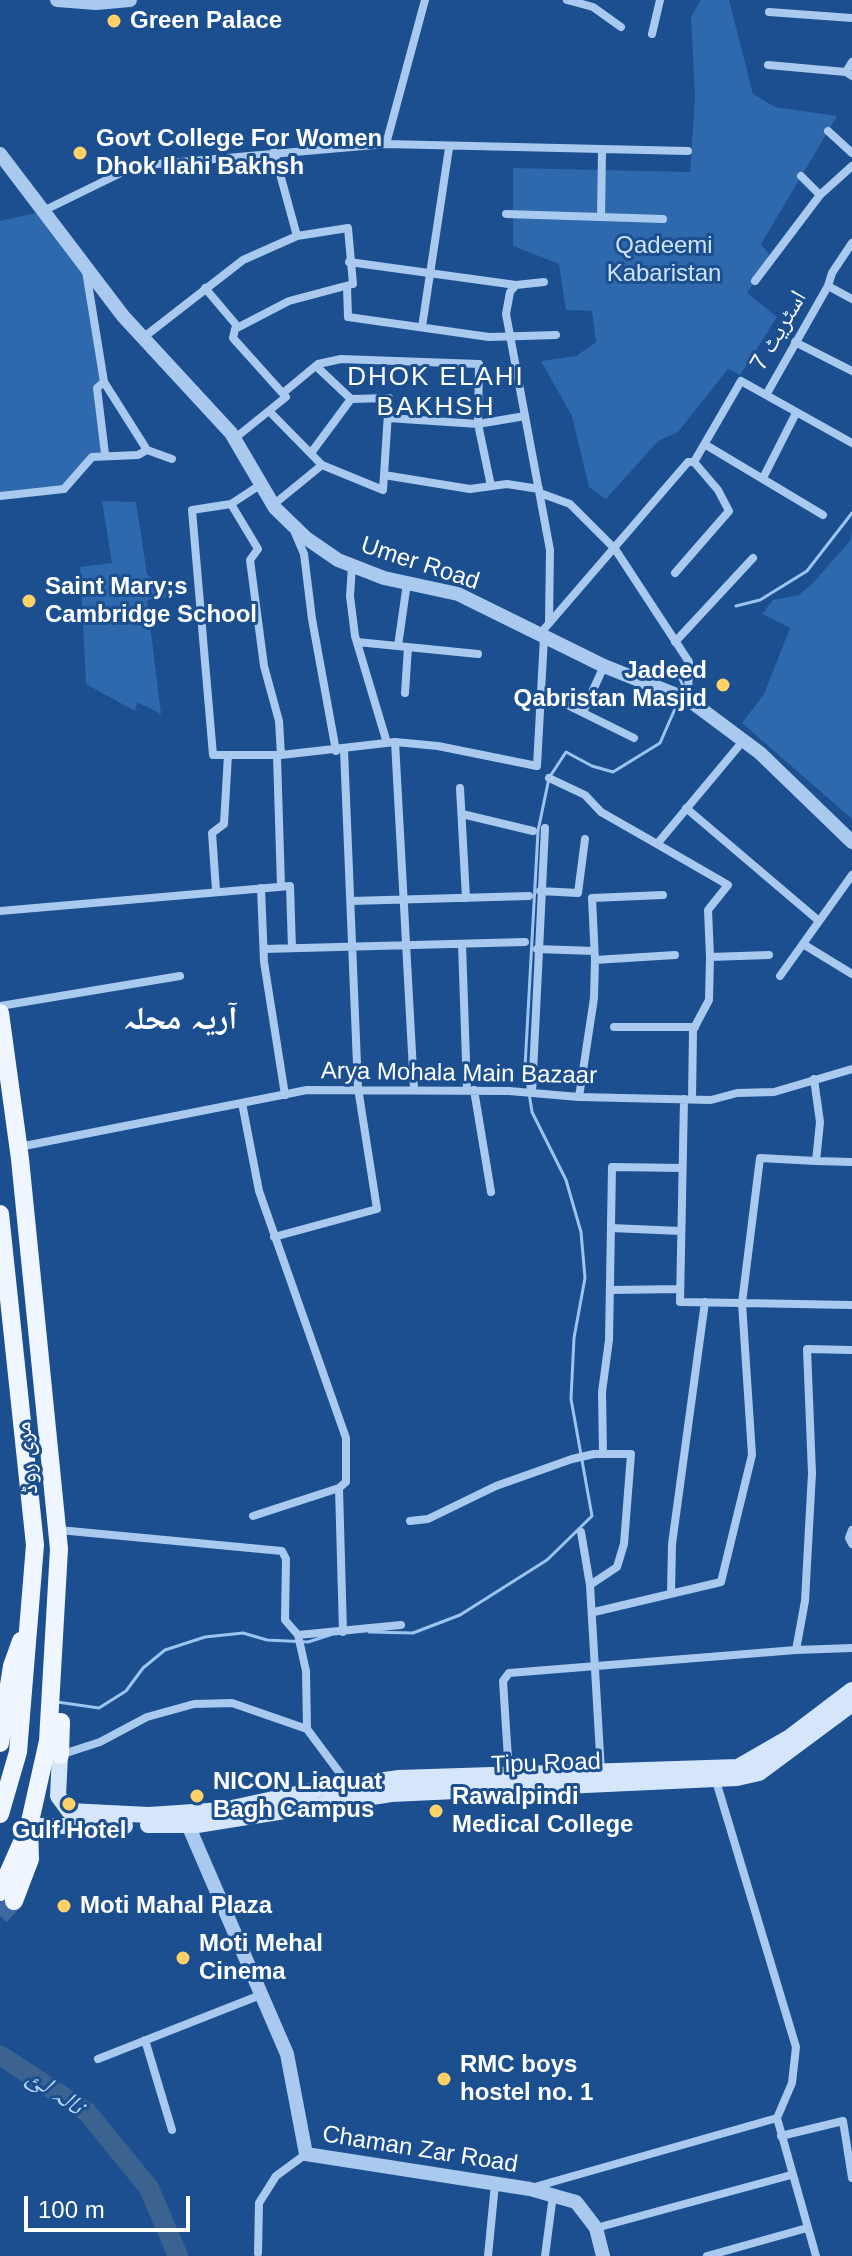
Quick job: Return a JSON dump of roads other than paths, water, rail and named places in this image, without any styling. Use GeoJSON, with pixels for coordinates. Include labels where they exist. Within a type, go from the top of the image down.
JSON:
{"type":"FeatureCollection","features":[{"type":"Feature","properties":{"kind":"main road","name":"مری روڈ"},"geometry":{"type":"LineString","coordinates":[[0,1013],[18,1148],[59,1530],[55,1720],[29,1826],[7,1896]]}},
{"type":"Feature","properties":{"kind":"main road","name":"مری روڈ"},"geometry":{"type":"LineString","coordinates":[[0,1214],[6,1315],[35,1545],[31,1612],[13,1710],[18,1752],[0,1814]]}},
{"type":"Feature","properties":{"kind":"main road"},"geometry":{"type":"LineString","coordinates":[[55,1720],[60,1755],[58,1796],[64,1808],[81,1813],[149,1815],[223,1810],[399,1778],[738,1767],[790,1737],[852,1690]]}},
{"type":"Feature","properties":{"kind":"main road","name":"Tipu Road"},"geometry":{"type":"LineString","coordinates":[[29,1826],[188,1825],[391,1794],[716,1781],[759,1773],[852,1704]]}},
{"type":"Feature","properties":{"kind":"main road"},"geometry":{"type":"LineString","coordinates":[[0,1743],[13,1710]]}},
{"type":"Feature","properties":{"kind":"street"},"geometry":{"type":"LineString","coordinates":[[57,0],[130,0]]}},
{"type":"Feature","properties":{"kind":"street"},"geometry":{"type":"LineString","coordinates":[[386,144],[425,0]]}},
{"type":"Feature","properties":{"kind":"street"},"geometry":{"type":"LineString","coordinates":[[567,0],[594,3],[621,27]]}},
{"type":"Feature","properties":{"kind":"street"},"geometry":{"type":"LineString","coordinates":[[652,34],[658,0]]}},
{"type":"Feature","properties":{"kind":"street"},"geometry":{"type":"LineString","coordinates":[[769,12],[852,18]]}},
{"type":"Feature","properties":{"kind":"street"},"geometry":{"type":"LineString","coordinates":[[768,65],[849,74],[852,62]]}},
{"type":"Feature","properties":{"kind":"street"},"geometry":{"type":"LineString","coordinates":[[828,131],[852,153]]}},
{"type":"Feature","properties":{"kind":"street"},"geometry":{"type":"LineString","coordinates":[[41,212],[135,166],[274,152],[386,144],[449,148],[688,151]]}},
{"type":"Feature","properties":{"kind":"street"},"geometry":{"type":"LineString","coordinates":[[422,327],[449,148]]}},
{"type":"Feature","properties":{"kind":"street"},"geometry":{"type":"LineString","coordinates":[[601,217],[602,150]]}},
{"type":"Feature","properties":{"kind":"street"},"geometry":{"type":"LineString","coordinates":[[274,152],[297,236]]}},
{"type":"Feature","properties":{"kind":"street","name":"Umer Road"},"geometry":{"type":"LineString","coordinates":[[0,154],[86,269],[234,439],[273,505],[290,523],[328,553],[352,566],[458,594],[544,632],[604,666],[682,697],[743,741],[852,842]]}},
{"type":"Feature","properties":{"kind":"street"},"geometry":{"type":"LineString","coordinates":[[755,281],[820,195],[852,166]]}},
{"type":"Feature","properties":{"kind":"street"},"geometry":{"type":"LineString","coordinates":[[801,176],[820,195]]}},
{"type":"Feature","properties":{"kind":"street"},"geometry":{"type":"LineString","coordinates":[[506,214],[663,219]]}},
{"type":"Feature","properties":{"kind":"street"},"geometry":{"type":"LineString","coordinates":[[144,337],[243,260],[297,236],[348,228],[353,284],[289,301],[238,327],[233,338],[286,397],[234,439]]}},
{"type":"Feature","properties":{"kind":"street","name":"اسٹریٹ 7"},"geometry":{"type":"LineString","coordinates":[[852,243],[832,273],[828,286],[766,395],[852,443]]}},
{"type":"Feature","properties":{"kind":"street"},"geometry":{"type":"LineString","coordinates":[[349,262],[516,285],[544,282]]}},
{"type":"Feature","properties":{"kind":"street"},"geometry":{"type":"LineString","coordinates":[[86,269],[104,382],[147,450],[172,459]]}},
{"type":"Feature","properties":{"kind":"street"},"geometry":{"type":"LineString","coordinates":[[260,485],[231,504],[192,510],[213,755],[279,756],[391,743],[438,746],[537,766],[550,550],[506,314],[510,292],[516,285]]}},
{"type":"Feature","properties":{"kind":"street"},"geometry":{"type":"LineString","coordinates":[[347,286],[348,317],[510,336],[556,335]]}},
{"type":"Feature","properties":{"kind":"street"},"geometry":{"type":"LineString","coordinates":[[828,286],[852,299]]}},
{"type":"Feature","properties":{"kind":"street"},"geometry":{"type":"LineString","coordinates":[[205,288],[238,327]]}},
{"type":"Feature","properties":{"kind":"street"},"geometry":{"type":"LineString","coordinates":[[795,342],[852,371]]}},
{"type":"Feature","properties":{"kind":"street"},"geometry":{"type":"LineString","coordinates":[[283,393],[316,366],[341,359],[479,364],[478,424],[491,486]]}},
{"type":"Feature","properties":{"kind":"street"},"geometry":{"type":"LineString","coordinates":[[269,411],[322,465],[383,490],[389,398],[351,399],[316,366]]}},
{"type":"Feature","properties":{"kind":"street"},"geometry":{"type":"LineString","coordinates":[[694,462],[741,381],[766,395]]}},
{"type":"Feature","properties":{"kind":"street"},"geometry":{"type":"LineString","coordinates":[[104,382],[97,388],[105,454]]}},
{"type":"Feature","properties":{"kind":"street"},"geometry":{"type":"LineString","coordinates":[[311,453],[351,399]]}},
{"type":"Feature","properties":{"kind":"street"},"geometry":{"type":"LineString","coordinates":[[763,478],[796,413]]}},
{"type":"Feature","properties":{"kind":"street"},"geometry":{"type":"LineString","coordinates":[[388,418],[478,424],[525,416]]}},
{"type":"Feature","properties":{"kind":"street"},"geometry":{"type":"LineString","coordinates":[[706,445],[823,515]]}},
{"type":"Feature","properties":{"kind":"street"},"geometry":{"type":"LineString","coordinates":[[0,496],[64,489],[92,457],[105,454],[138,455],[147,450]]}},
{"type":"Feature","properties":{"kind":"street"},"geometry":{"type":"LineString","coordinates":[[544,632],[688,462],[694,462],[718,490],[729,511],[675,573]]}},
{"type":"Feature","properties":{"kind":"street"},"geometry":{"type":"LineString","coordinates":[[273,505],[322,465]]}},
{"type":"Feature","properties":{"kind":"street"},"geometry":{"type":"LineString","coordinates":[[384,475],[470,489],[507,484],[540,491],[570,504],[615,549],[689,662],[682,697]]}},
{"type":"Feature","properties":{"kind":"street"},"geometry":{"type":"LineString","coordinates":[[231,504],[258,549],[250,560],[264,666],[279,721],[281,886]]}},
{"type":"Feature","properties":{"kind":"street"},"geometry":{"type":"LineString","coordinates":[[274,1237],[377,1209],[358,1088],[351,901],[340,750],[304,554],[290,523]]}},
{"type":"Feature","properties":{"kind":"street"},"geometry":{"type":"LineString","coordinates":[[675,642],[753,558]]}},
{"type":"Feature","properties":{"kind":"street"},"geometry":{"type":"LineString","coordinates":[[352,566],[350,596],[357,642],[391,743],[414,1089]]}},
{"type":"Feature","properties":{"kind":"street"},"geometry":{"type":"LineString","coordinates":[[405,693],[403,646],[407,583]]}},
{"type":"Feature","properties":{"kind":"street"},"geometry":{"type":"LineString","coordinates":[[357,642],[478,654]]}},
{"type":"Feature","properties":{"kind":"street"},"geometry":{"type":"LineString","coordinates":[[583,712],[604,666]]}},
{"type":"Feature","properties":{"kind":"street"},"geometry":{"type":"LineString","coordinates":[[541,692],[634,738]]}},
{"type":"Feature","properties":{"kind":"street"},"geometry":{"type":"LineString","coordinates":[[657,844],[743,741]]}},
{"type":"Feature","properties":{"kind":"street"},"geometry":{"type":"LineString","coordinates":[[216,890],[212,833],[224,824],[228,755]]}},
{"type":"Feature","properties":{"kind":"street"},"geometry":{"type":"LineString","coordinates":[[549,778],[585,795],[601,812],[728,885],[708,910],[709,1000],[695,1027],[682,1168],[680,1302],[852,1305]]}},
{"type":"Feature","properties":{"kind":"street"},"geometry":{"type":"LineString","coordinates":[[460,788],[466,898]]}},
{"type":"Feature","properties":{"kind":"street"},"geometry":{"type":"LineString","coordinates":[[686,808],[819,921]]}},
{"type":"Feature","properties":{"kind":"street"},"geometry":{"type":"LineString","coordinates":[[462,814],[533,831]]}},
{"type":"Feature","properties":{"kind":"street"},"geometry":{"type":"LineString","coordinates":[[531,1093],[545,828]]}},
{"type":"Feature","properties":{"kind":"street"},"geometry":{"type":"LineString","coordinates":[[540,891],[578,893],[585,839]]}},
{"type":"Feature","properties":{"kind":"street"},"geometry":{"type":"LineString","coordinates":[[780,976],[852,875]]}},
{"type":"Feature","properties":{"kind":"street"},"geometry":{"type":"LineString","coordinates":[[0,911],[290,886],[292,948]]}},
{"type":"Feature","properties":{"kind":"street"},"geometry":{"type":"LineString","coordinates":[[261,888],[264,949],[285,1095]]}},
{"type":"Feature","properties":{"kind":"street"},"geometry":{"type":"LineString","coordinates":[[579,1097],[594,998],[592,898],[663,895]]}},
{"type":"Feature","properties":{"kind":"street"},"geometry":{"type":"LineString","coordinates":[[351,901],[529,896]]}},
{"type":"Feature","properties":{"kind":"street"},"geometry":{"type":"LineString","coordinates":[[264,949],[525,942]]}},
{"type":"Feature","properties":{"kind":"street"},"geometry":{"type":"LineString","coordinates":[[462,944],[470,1090],[491,1192]]}},
{"type":"Feature","properties":{"kind":"street"},"geometry":{"type":"LineString","coordinates":[[803,944],[852,974]]}},
{"type":"Feature","properties":{"kind":"street"},"geometry":{"type":"LineString","coordinates":[[537,949],[594,956],[675,955]]}},
{"type":"Feature","properties":{"kind":"street"},"geometry":{"type":"LineString","coordinates":[[710,957],[769,955]]}},
{"type":"Feature","properties":{"kind":"street"},"geometry":{"type":"LineString","coordinates":[[0,1006],[180,976]]}},
{"type":"Feature","properties":{"kind":"street"},"geometry":{"type":"LineString","coordinates":[[614,1027],[695,1027]]}},
{"type":"Feature","properties":{"kind":"street","name":"Arya Mohala Main Bazaar"},"geometry":{"type":"LineString","coordinates":[[18,1148],[307,1090],[470,1090],[579,1097],[688,1099],[774,1092],[852,1069]]}},
{"type":"Feature","properties":{"kind":"street"},"geometry":{"type":"LineString","coordinates":[[814,1079],[820,1122],[816,1161]]}},
{"type":"Feature","properties":{"kind":"street"},"geometry":{"type":"LineString","coordinates":[[242,1103],[259,1191],[346,1438],[346,1482],[339,1488],[253,1516]]}},
{"type":"Feature","properties":{"kind":"street"},"geometry":{"type":"LineString","coordinates":[[594,1612],[716,1584],[723,1576],[752,1455],[742,1303],[760,1158],[852,1162]]}},
{"type":"Feature","properties":{"kind":"street"},"geometry":{"type":"LineString","coordinates":[[603,1454],[602,1392],[609,1340],[612,1167],[682,1168]]}},
{"type":"Feature","properties":{"kind":"street"},"geometry":{"type":"LineString","coordinates":[[611,1228],[681,1231]]}},
{"type":"Feature","properties":{"kind":"street"},"geometry":{"type":"LineString","coordinates":[[610,1290],[680,1289]]}},
{"type":"Feature","properties":{"kind":"street"},"geometry":{"type":"LineString","coordinates":[[671,1594],[671,1552],[705,1302]]}},
{"type":"Feature","properties":{"kind":"street"},"geometry":{"type":"LineString","coordinates":[[796,1650],[805,1601],[812,1473],[807,1349],[852,1350]]}},
{"type":"Feature","properties":{"kind":"street"},"geometry":{"type":"LineString","coordinates":[[410,1521],[428,1519],[496,1486],[572,1459],[586,1455],[631,1454],[628,1515],[617,1567],[590,1585]]}},
{"type":"Feature","properties":{"kind":"street"},"geometry":{"type":"LineString","coordinates":[[339,1488],[343,1632]]}},
{"type":"Feature","properties":{"kind":"street"},"geometry":{"type":"LineString","coordinates":[[59,1530],[282,1551],[286,1559],[285,1620],[298,1635],[307,1729],[348,1785]]}},
{"type":"Feature","properties":{"kind":"street"},"geometry":{"type":"LineString","coordinates":[[852,1530],[849,1538],[852,1544]]}},
{"type":"Feature","properties":{"kind":"street"},"geometry":{"type":"LineString","coordinates":[[581,1532],[594,1612],[601,1771]]}},
{"type":"Feature","properties":{"kind":"street"},"geometry":{"type":"LineString","coordinates":[[298,1635],[401,1625]]}},
{"type":"Feature","properties":{"kind":"street"},"geometry":{"type":"LineString","coordinates":[[509,1774],[504,1676],[796,1650],[852,1648]]}},
{"type":"Feature","properties":{"kind":"street"},"geometry":{"type":"LineString","coordinates":[[60,1755],[100,1742],[147,1717],[194,1704],[232,1703],[307,1729]]}},
{"type":"Feature","properties":{"kind":"street"},"geometry":{"type":"LineString","coordinates":[[716,1781],[796,2047],[792,2083],[777,2118],[816,2256]]}},
{"type":"Feature","properties":{"kind":"street","name":"Chaman Zar Road"},"geometry":{"type":"LineString","coordinates":[[188,1825],[287,2054],[306,2154],[530,2189],[576,2202],[596,2228],[603,2256]]}},
{"type":"Feature","properties":{"kind":"street"},"geometry":{"type":"LineString","coordinates":[[98,2059],[263,1994]]}},
{"type":"Feature","properties":{"kind":"street"},"geometry":{"type":"LineString","coordinates":[[145,2040],[172,2130]]}},
{"type":"Feature","properties":{"kind":"street"},"geometry":{"type":"LineString","coordinates":[[530,2189],[777,2118]]}},
{"type":"Feature","properties":{"kind":"street"},"geometry":{"type":"LineString","coordinates":[[781,2136],[843,2121],[852,2178]]}},
{"type":"Feature","properties":{"kind":"street"},"geometry":{"type":"LineString","coordinates":[[258,2253],[259,2203],[276,2176],[306,2154]]}},
{"type":"Feature","properties":{"kind":"street"},"geometry":{"type":"LineString","coordinates":[[596,2228],[791,2175]]}},
{"type":"Feature","properties":{"kind":"street"},"geometry":{"type":"LineString","coordinates":[[488,2256],[495,2184]]}},
{"type":"Feature","properties":{"kind":"street"},"geometry":{"type":"LineString","coordinates":[[545,2256],[553,2195]]}},
{"type":"Feature","properties":{"kind":"street"},"geometry":{"type":"LineString","coordinates":[[707,2256],[807,2228]]}},
{"type":"Feature","properties":{"kind":"waterway"},"geometry":{"type":"LineString","coordinates":[[736,606],[760,600],[807,571],[852,513]]}},
{"type":"Feature","properties":{"kind":"waterway"},"geometry":{"type":"LineString","coordinates":[[684,688],[680,679],[686,667]]}},
{"type":"Feature","properties":{"kind":"waterway"},"geometry":{"type":"LineString","coordinates":[[369,1632],[413,1633],[460,1615],[547,1560],[592,1516],[571,1399],[574,1338],[585,1278],[581,1232],[566,1180],[532,1112],[525,1067],[538,831],[549,778],[566,752],[592,766],[613,772],[660,743],[678,702]]}},
{"type":"Feature","properties":{"kind":"waterway"},"geometry":{"type":"LineString","coordinates":[[57,1702],[99,1708],[126,1691],[143,1668],[165,1650],[205,1637],[243,1633],[267,1640],[308,1642],[330,1635]]}},
{"type":"Feature","properties":{"kind":"waterway","name":"نالہ لئ"},"geometry":{"type":"LineString","coordinates":[[0,2055],[87,2112],[149,2188],[178,2256]]}},
{"type":"Feature","properties":{"kind":"tunnel"},"geometry":{"type":"LineString","coordinates":[[0,1916],[14,1901]]}},
{"type":"Feature","properties":{"kind":"place","name":"Green Palace"},"geometry":{"type":"Point","coordinates":[114,21]}},
{"type":"Feature","properties":{"kind":"place","name":"Govt College For Women Dhok Ilahi Bakhsh"},"geometry":{"type":"Point","coordinates":[80,153]}},
{"type":"Feature","properties":{"kind":"place","name":"Saint Mary;s Cambridge School"},"geometry":{"type":"Point","coordinates":[29,601]}},
{"type":"Feature","properties":{"kind":"place","name":"Jadeed Qabristan Masjid"},"geometry":{"type":"Point","coordinates":[723,685]}},
{"type":"Feature","properties":{"kind":"place","name":"NICON Liaquat Bagh Campus"},"geometry":{"type":"Point","coordinates":[197,1796]}},
{"type":"Feature","properties":{"kind":"place","name":"Gulf Hotel"},"geometry":{"type":"Point","coordinates":[69,1804]}},
{"type":"Feature","properties":{"kind":"place","name":"Rawalpindi Medical College"},"geometry":{"type":"Point","coordinates":[436,1811]}},
{"type":"Feature","properties":{"kind":"place","name":"Moti Mahal Plaza"},"geometry":{"type":"Point","coordinates":[64,1906]}},
{"type":"Feature","properties":{"kind":"place","name":"Moti Mehal Cinema"},"geometry":{"type":"Point","coordinates":[183,1958]}},
{"type":"Feature","properties":{"kind":"place","name":"RMC boys hostel no. 1"},"geometry":{"type":"Point","coordinates":[444,2079]}},
{"type":"Feature","properties":{"kind":"district","name":"DHOK ELAHI BAKHSH"},"geometry":{"type":"Point","coordinates":[436,393]}},
{"type":"Feature","properties":{"kind":"district","name":"آریہ محلہ"},"geometry":{"type":"Point","coordinates":[180,1020]}},
{"type":"Feature","properties":{"kind":"park label","name":"Qadeemi Kabaristan"},"geometry":{"type":"Point","coordinates":[664,260]}}]}
